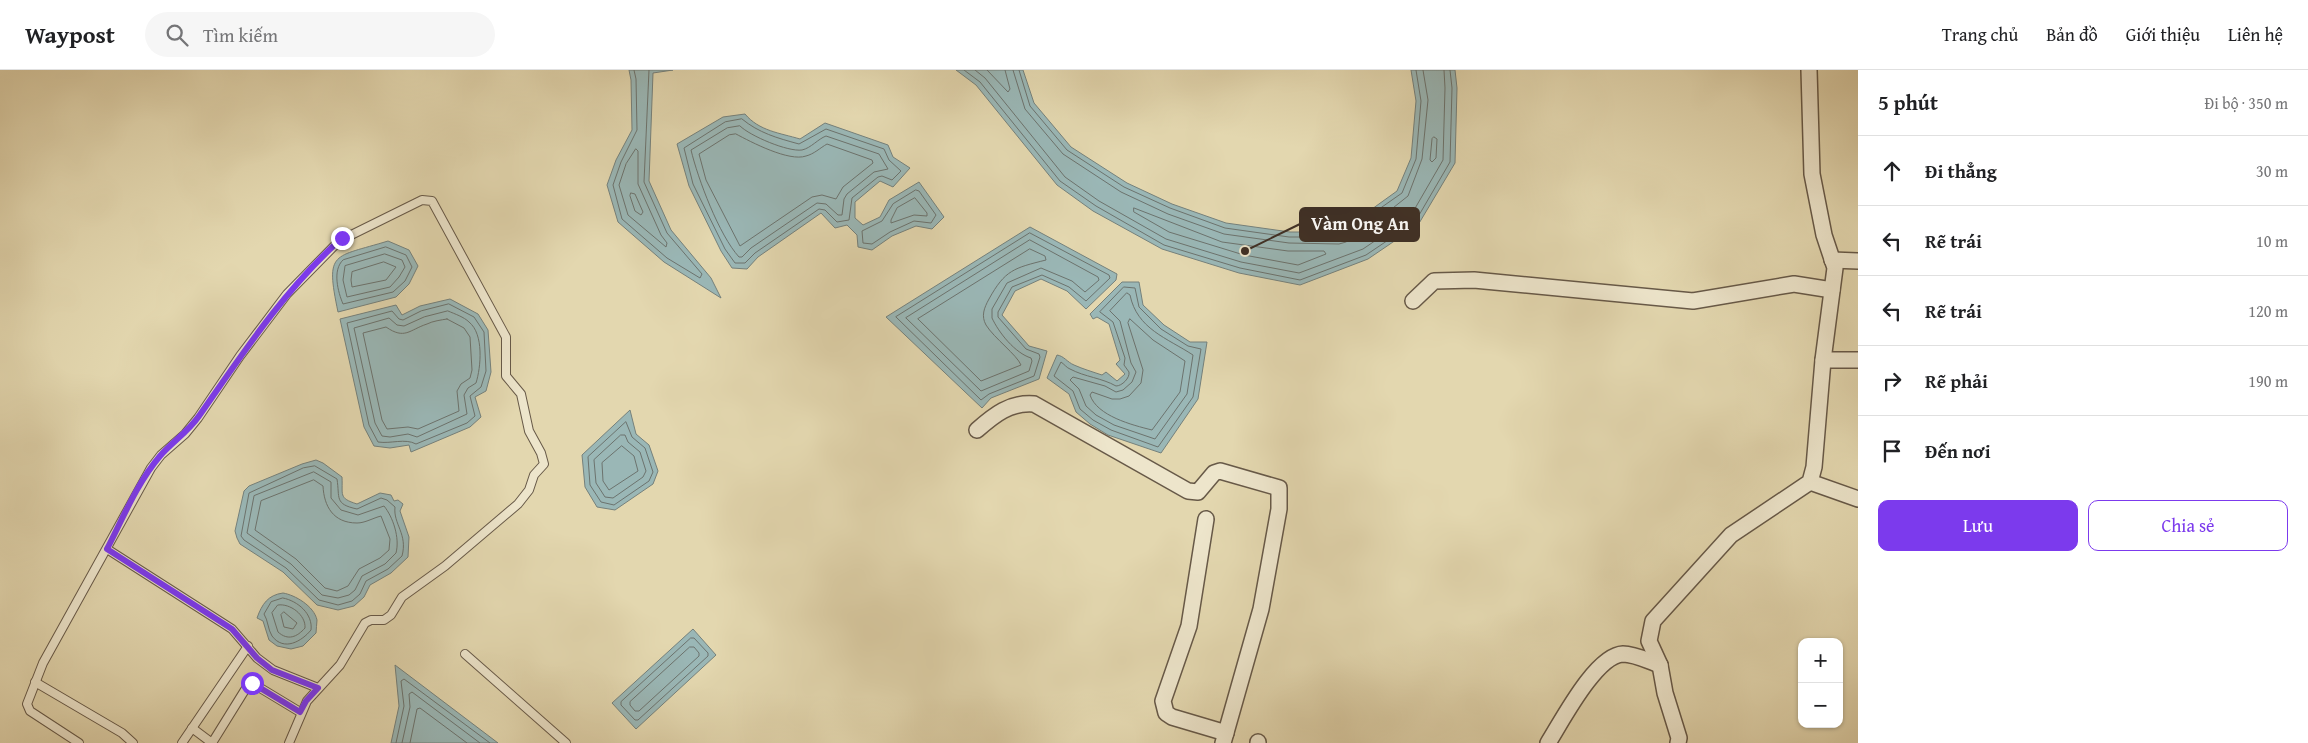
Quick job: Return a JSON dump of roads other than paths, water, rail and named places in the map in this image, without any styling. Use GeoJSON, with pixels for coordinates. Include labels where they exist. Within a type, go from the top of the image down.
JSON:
{"type":"FeatureCollection","features":[{"type":"Feature","properties":{"kind":"street"},"geometry":{"type":"LineString","coordinates":[[1678,743],[1679,738],[1664,693],[1660,664],[1650,641],[1653,621],[1663,607],[1731,535],[1810,482],[1814,467],[1823,360],[1835,268],[1824,235],[1812,174],[1809,70]]}},
{"type":"Feature","properties":{"kind":"street"},"geometry":{"type":"LineString","coordinates":[[1832,260],[1858,261]]}},
{"type":"Feature","properties":{"kind":"street"},"geometry":{"type":"LineString","coordinates":[[1413,301],[1434,282],[1474,280],[1693,301],[1794,284],[1832,290]]}},
{"type":"Feature","properties":{"kind":"street"},"geometry":{"type":"LineString","coordinates":[[1823,360],[1858,360]]}},
{"type":"Feature","properties":{"kind":"street"},"geometry":{"type":"LineString","coordinates":[[977,430],[997,412],[1007,408],[1034,404],[1188,491],[1198,492],[1214,473],[1220,471],[1278,488],[1279,509],[1261,609],[1225,738],[1172,717],[1166,713],[1163,701],[1188,626],[1206,519]]}},
{"type":"Feature","properties":{"kind":"street"},"geometry":{"type":"LineString","coordinates":[[1810,482],[1858,499]]}},
{"type":"Feature","properties":{"kind":"street"},"geometry":{"type":"LineString","coordinates":[[1548,743],[1594,672],[1607,660],[1621,654],[1660,664]]}},
{"type":"Feature","properties":{"kind":"lane"},"geometry":{"type":"LineString","coordinates":[[79,743],[27,708],[35,682],[151,468],[160,456],[198,418],[240,356],[287,294],[342,238],[422,200],[431,200],[506,337],[506,376],[521,394],[529,431],[541,453],[544,464],[534,475],[529,490],[518,504],[445,566],[402,597],[391,615],[384,620],[372,620],[365,623],[340,666],[306,701],[289,743]]}},
{"type":"Feature","properties":{"kind":"lane"},"geometry":{"type":"LineString","coordinates":[[107,549],[232,629],[257,658],[272,670],[318,688]]}},
{"type":"Feature","properties":{"kind":"lane"},"geometry":{"type":"LineString","coordinates":[[182,743],[248,646]]}},
{"type":"Feature","properties":{"kind":"lane"},"geometry":{"type":"LineString","coordinates":[[465,654],[566,743]]}},
{"type":"Feature","properties":{"kind":"lane"},"geometry":{"type":"LineString","coordinates":[[35,682],[122,733],[133,743]]}},
{"type":"Feature","properties":{"kind":"lane"},"geometry":{"type":"LineString","coordinates":[[192,728],[212,743],[248,685],[252,683],[300,712]]}},
{"type":"Feature","properties":{"kind":"water"},"geometry":{"type":"Polygon","coordinates":[[[629,70],[673,70],[653,73],[649,181],[671,230],[711,278],[721,298],[664,262],[618,222],[607,185],[616,160],[632,130],[629,70]]]}},
{"type":"Feature","properties":{"kind":"water"},"geometry":{"type":"Polygon","coordinates":[[[956,70],[1023,70],[1034,103],[1071,147],[1127,183],[1172,204],[1226,223],[1290,232],[1340,232],[1397,191],[1411,158],[1416,101],[1411,70],[1455,70],[1457,88],[1455,163],[1418,225],[1368,259],[1300,285],[1239,273],[1162,249],[1093,211],[1057,185],[976,85],[956,70]]]}},
{"type":"Feature","properties":{"kind":"water"},"geometry":{"type":"Polygon","coordinates":[[[745,114],[763,128],[800,139],[825,123],[888,145],[893,157],[910,168],[893,187],[880,181],[855,202],[855,218],[863,225],[880,217],[889,200],[919,182],[944,217],[932,229],[916,226],[892,236],[872,250],[858,247],[857,235],[847,225],[835,228],[821,213],[758,257],[747,269],[732,268],[721,251],[689,186],[677,144],[723,117],[745,114]]]}},
{"type":"Feature","properties":{"kind":"water"},"geometry":{"type":"Polygon","coordinates":[[[1030,227],[1117,274],[1116,280],[1086,309],[1067,291],[1041,279],[1015,291],[1002,315],[1029,346],[1047,351],[1039,379],[991,398],[982,408],[886,317],[1030,227]]]}},
{"type":"Feature","properties":{"kind":"water"},"geometry":{"type":"Polygon","coordinates":[[[388,241],[409,250],[418,266],[409,284],[396,297],[338,312],[333,277],[334,267],[338,260],[355,251],[388,241]]]}},
{"type":"Feature","properties":{"kind":"water"},"geometry":{"type":"Polygon","coordinates":[[[1122,282],[1139,282],[1143,305],[1164,325],[1190,342],[1207,342],[1198,399],[1161,453],[1108,435],[1090,424],[1076,412],[1069,394],[1047,378],[1057,355],[1074,365],[1102,375],[1106,372],[1117,381],[1125,374],[1116,364],[1120,360],[1109,324],[1097,317],[1093,319],[1090,314],[1122,282]]]}},
{"type":"Feature","properties":{"kind":"water"},"geometry":{"type":"Polygon","coordinates":[[[450,299],[478,314],[488,330],[491,372],[486,391],[475,397],[481,417],[470,427],[411,452],[409,445],[390,448],[374,446],[364,427],[340,319],[396,305],[402,315],[420,306],[450,299]]]}},
{"type":"Feature","properties":{"kind":"water"},"geometry":{"type":"Polygon","coordinates":[[[630,410],[636,434],[649,445],[658,471],[653,484],[615,510],[597,507],[585,487],[582,455],[630,410]]]}},
{"type":"Feature","properties":{"kind":"water"},"geometry":{"type":"Polygon","coordinates":[[[316,460],[342,477],[342,492],[347,500],[357,504],[380,493],[391,495],[394,501],[398,500],[403,504],[400,511],[409,537],[408,557],[391,573],[370,585],[364,597],[354,606],[338,610],[317,605],[283,572],[240,544],[235,531],[244,491],[249,486],[316,460]]]}},
{"type":"Feature","properties":{"kind":"water"},"geometry":{"type":"Polygon","coordinates":[[[283,593],[303,602],[312,610],[317,620],[316,633],[303,646],[291,649],[277,646],[269,640],[263,621],[257,618],[266,601],[273,596],[283,593]]]}},
{"type":"Feature","properties":{"kind":"water"},"geometry":{"type":"Polygon","coordinates":[[[693,629],[716,655],[636,729],[612,703],[693,629]]]}},
{"type":"Feature","properties":{"kind":"water"},"geometry":{"type":"Polygon","coordinates":[[[395,665],[498,743],[391,743],[399,706],[395,665]]]}},
{"type":"Feature","properties":{"kind":"place","name":"Vàm Ong An"},"geometry":{"type":"Point","coordinates":[1245,251]}}]}
